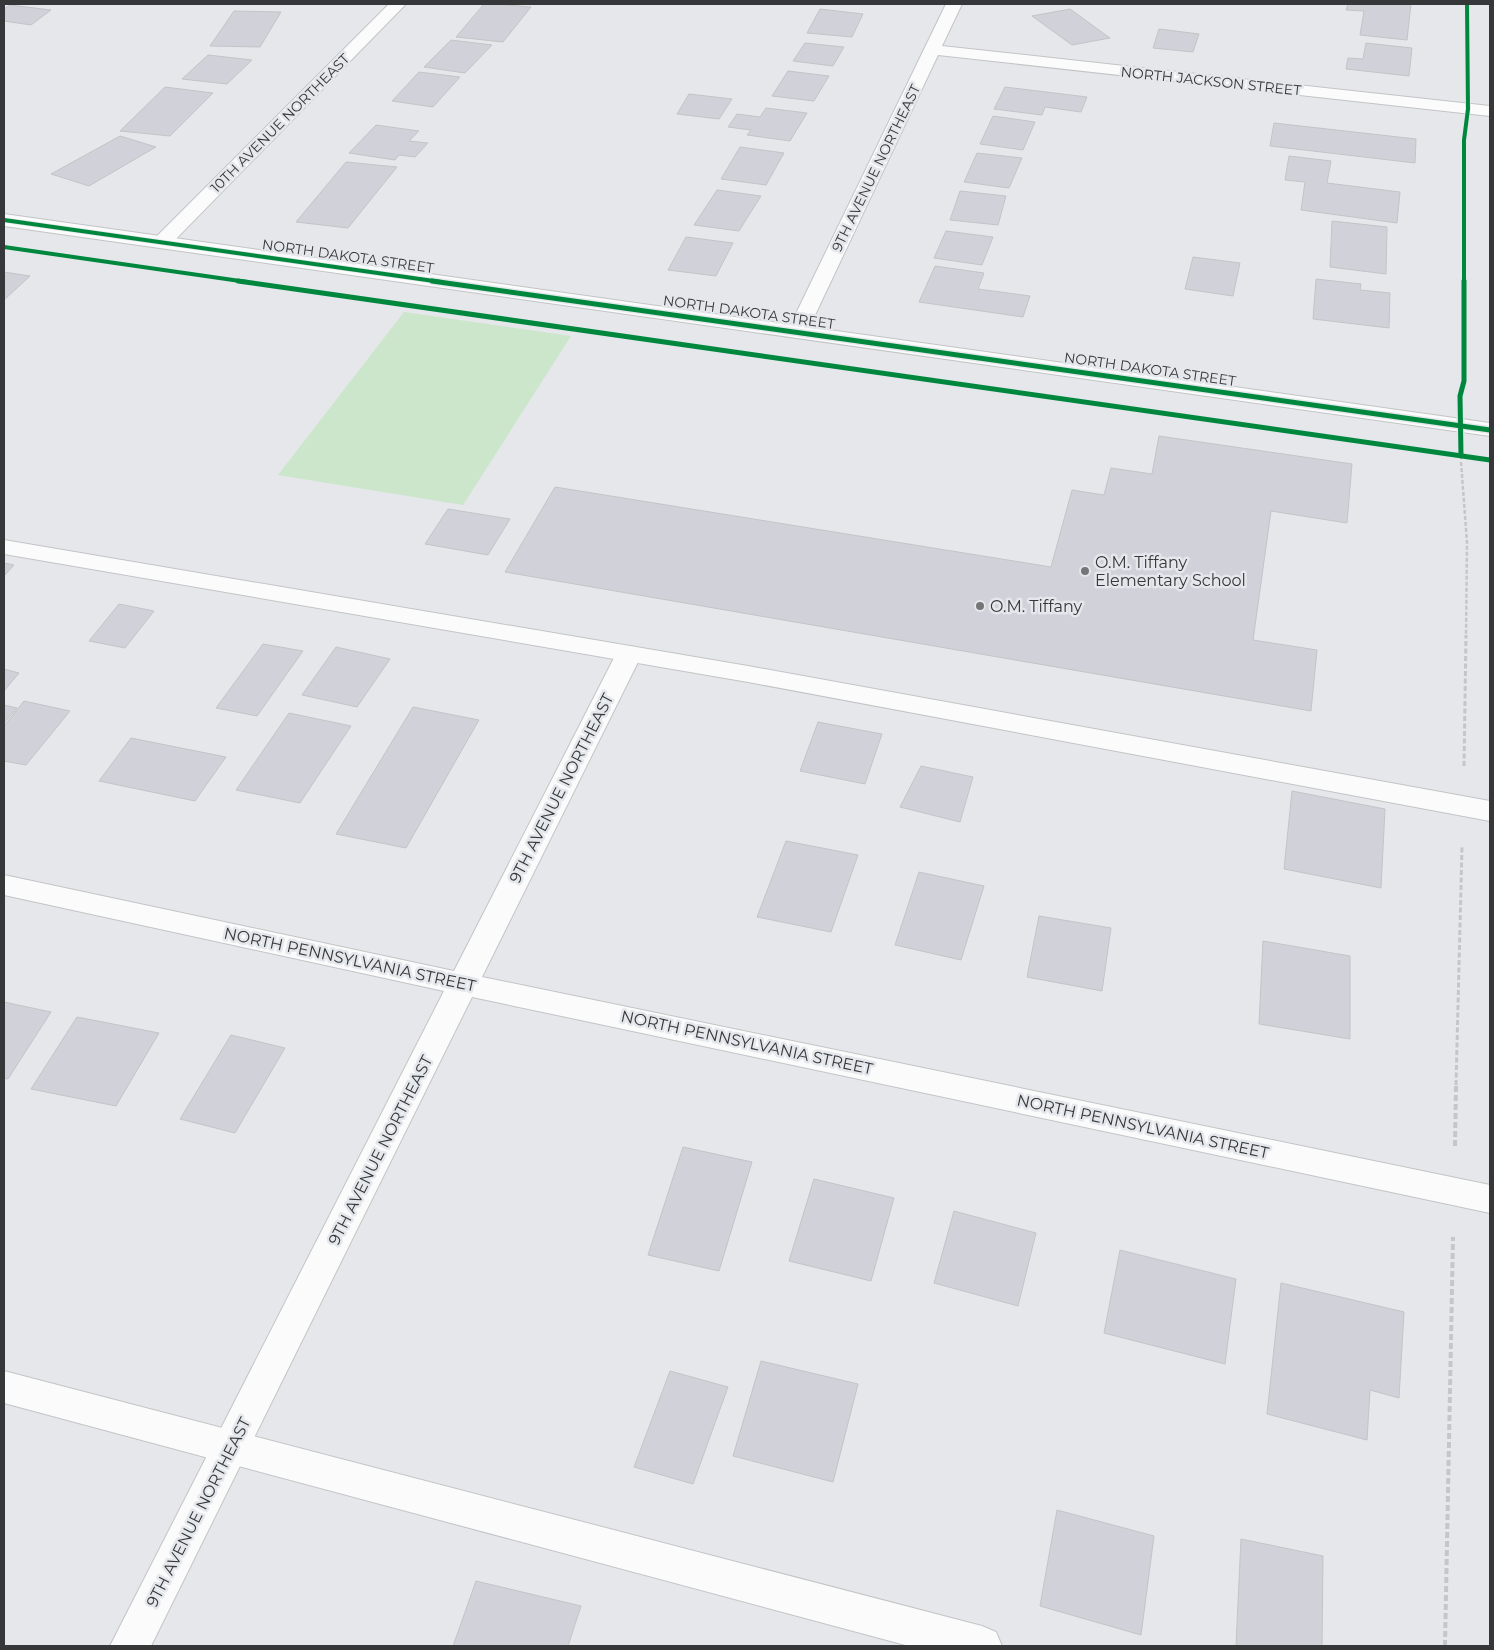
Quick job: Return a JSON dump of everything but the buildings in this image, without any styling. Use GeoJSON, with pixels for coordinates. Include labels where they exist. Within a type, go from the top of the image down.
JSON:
{"type":"FeatureCollection","features":[{"type":"Feature","properties":{"kind":"street","name":"10TH AVENUE NORTHEAST"},"geometry":{"type":"LineString","coordinates":[[162,242],[398,4]]}},
{"type":"Feature","properties":{"kind":"street","name":"9TH AVENUE NORTHEAST"},"geometry":{"type":"LineString","coordinates":[[797,332],[954,4]]}},
{"type":"Feature","properties":{"kind":"street","name":"NORTH JACKSON STREET"},"geometry":{"type":"LineString","coordinates":[[932,50],[1490,111]]}},
{"type":"Feature","properties":{"kind":"street","name":"NORTH DAKOTA STREET"},"geometry":{"type":"LineString","coordinates":[[4,220],[1490,430]]}},
{"type":"Feature","properties":{"kind":"street"},"geometry":{"type":"LineString","coordinates":[[4,547],[264,589],[970,714],[1490,811]]}},
{"type":"Feature","properties":{"kind":"street","name":"9TH AVENUE NORTHEAST"},"geometry":{"type":"LineString","coordinates":[[130,1646],[629,654]]}},
{"type":"Feature","properties":{"kind":"street","name":"NORTH PENNSYLVANIA STREET"},"geometry":{"type":"LineString","coordinates":[[4,885],[463,984],[1490,1199]]}},
{"type":"Feature","properties":{"kind":"street"},"geometry":{"type":"LineString","coordinates":[[4,1387],[982,1646]]}},
{"type":"Feature","properties":{"kind":"path"},"geometry":{"type":"LineString","coordinates":[[1446,1646],[1467,542],[1460,456],[1470,458]]}},
{"type":"Feature","properties":{"kind":"green space"},"geometry":{"type":"Polygon","coordinates":[[[404,312],[571,336],[463,505],[278,475],[404,312]]]}},
{"type":"Feature","properties":{"kind":"cycle path"},"geometry":{"type":"LineString","coordinates":[[1461,456],[1460,396],[1464,381],[1464,140],[1468,109],[1467,4]]}},
{"type":"Feature","properties":{"kind":"cycle path"},"geometry":{"type":"LineString","coordinates":[[4,220],[1490,430]]}},
{"type":"Feature","properties":{"kind":"cycle path"},"geometry":{"type":"LineString","coordinates":[[4,247],[1490,460]]}},
{"type":"Feature","properties":{"kind":"place","name":"O.M. Tiffany Elementary School"},"geometry":{"type":"Point","coordinates":[1085,571]}},
{"type":"Feature","properties":{"kind":"place","name":"O.M. Tiffany"},"geometry":{"type":"Point","coordinates":[980,606]}}]}
